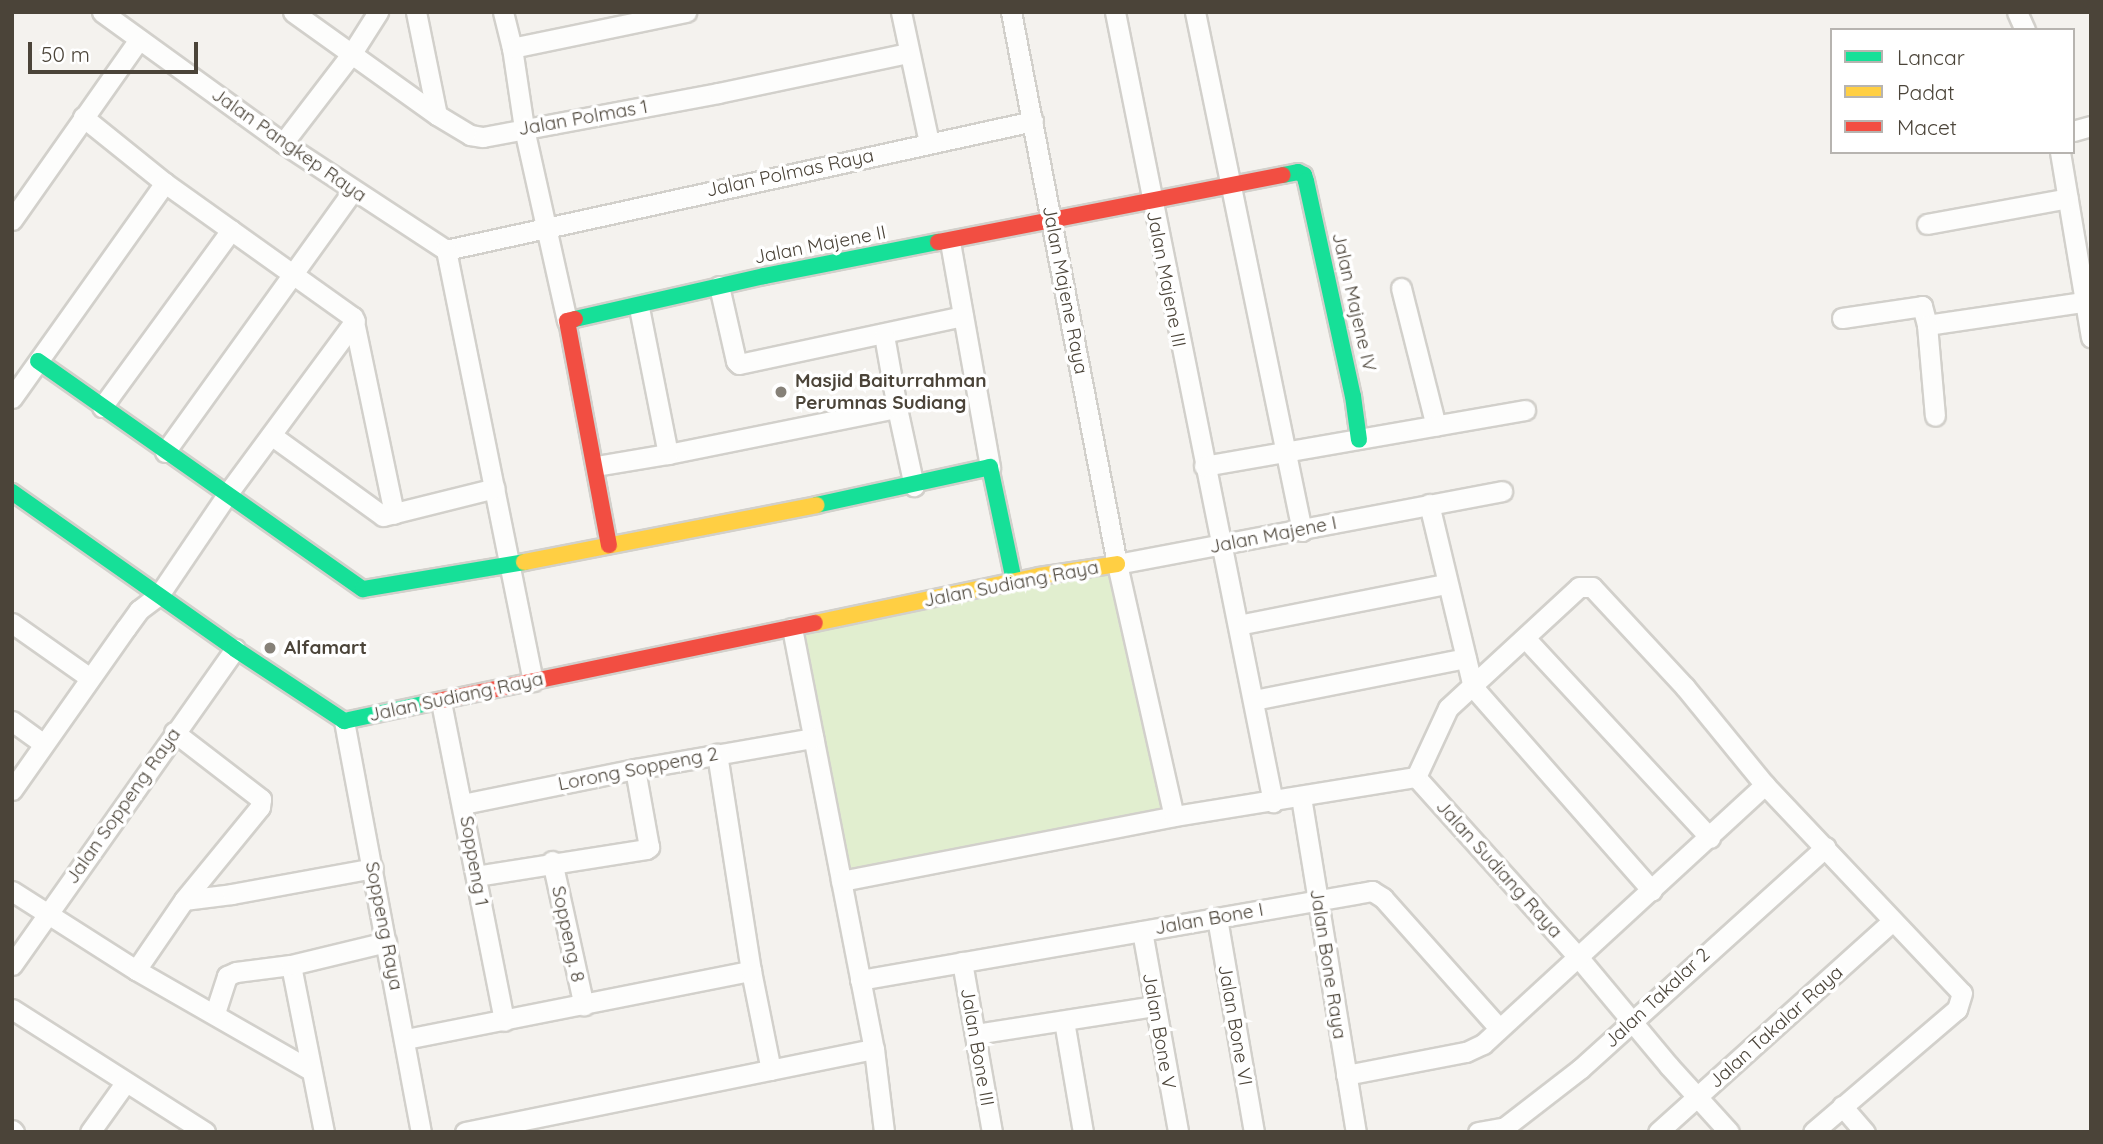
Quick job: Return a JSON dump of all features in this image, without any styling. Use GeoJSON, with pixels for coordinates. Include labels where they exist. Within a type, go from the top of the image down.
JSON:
{"type":"FeatureCollection","features":[{"type":"Feature","properties":{"kind":"street","name":"Jalan Pangkep Raya"},"geometry":{"type":"LineString","coordinates":[[102,12],[283,143],[446,250]]}},
{"type":"Feature","properties":{"kind":"street","name":"Jalan Polmas 1"},"geometry":{"type":"LineString","coordinates":[[293,12],[438,115],[470,135],[483,137],[718,93],[907,53]]}},
{"type":"Feature","properties":{"kind":"street"},"geometry":{"type":"LineString","coordinates":[[283,143],[352,53],[378,12]]}},
{"type":"Feature","properties":{"kind":"street"},"geometry":{"type":"LineString","coordinates":[[416,12],[438,115]]}},
{"type":"Feature","properties":{"kind":"street"},"geometry":{"type":"LineString","coordinates":[[503,12],[512,48],[524,128],[567,321],[609,545]]}},
{"type":"Feature","properties":{"kind":"street"},"geometry":{"type":"LineString","coordinates":[[512,48],[686,12]]}},
{"type":"Feature","properties":{"kind":"street"},"geometry":{"type":"LineString","coordinates":[[901,12],[907,53],[929,143]]}},
{"type":"Feature","properties":{"kind":"street","name":"Jalan Majene III"},"geometry":{"type":"LineString","coordinates":[[1115,12],[1150,200],[1273,802]]}},
{"type":"Feature","properties":{"kind":"street"},"geometry":{"type":"LineString","coordinates":[[1195,12],[1302,531]]}},
{"type":"Feature","properties":{"kind":"street"},"geometry":{"type":"LineString","coordinates":[[2017,12],[2024,28]]}},
{"type":"Feature","properties":{"kind":"street","name":"Jalan Majene Raya"},"geometry":{"type":"LineString","coordinates":[[1012,15],[1116,564]]}},
{"type":"Feature","properties":{"kind":"street"},"geometry":{"type":"LineString","coordinates":[[12,220],[139,39]]}},
{"type":"Feature","properties":{"kind":"street"},"geometry":{"type":"LineString","coordinates":[[83,117],[165,183],[348,312],[355,321],[394,514]]}},
{"type":"Feature","properties":{"kind":"street","name":"Jalan Polmas Raya"},"geometry":{"type":"LineString","coordinates":[[446,250],[1033,121]]}},
{"type":"Feature","properties":{"kind":"street"},"geometry":{"type":"LineString","coordinates":[[2060,154],[2091,337]]}},
{"type":"Feature","properties":{"kind":"street","name":"Jalan Majene II"},"geometry":{"type":"LineString","coordinates":[[567,321],[639,307],[719,286],[950,242],[1051,219],[1298,172],[1304,175]]}},
{"type":"Feature","properties":{"kind":"street","name":"Jalan Majene IV"},"geometry":{"type":"LineString","coordinates":[[1304,175],[1353,396],[1360,440]]}},
{"type":"Feature","properties":{"kind":"street"},"geometry":{"type":"LineString","coordinates":[[12,398],[165,183]]}},
{"type":"Feature","properties":{"kind":"street"},"geometry":{"type":"LineString","coordinates":[[165,452],[353,190]]}},
{"type":"Feature","properties":{"kind":"street"},"geometry":{"type":"LineString","coordinates":[[1927,224],[2067,198]]}},
{"type":"Feature","properties":{"kind":"street"},"geometry":{"type":"LineString","coordinates":[[102,407],[232,230]]}},
{"type":"Feature","properties":{"kind":"street"},"geometry":{"type":"LineString","coordinates":[[950,242],[990,467],[1014,581]]}},
{"type":"Feature","properties":{"kind":"street"},"geometry":{"type":"LineString","coordinates":[[446,250],[533,681]]}},
{"type":"Feature","properties":{"kind":"street"},"geometry":{"type":"LineString","coordinates":[[719,286],[739,364],[884,335],[962,316]]}},
{"type":"Feature","properties":{"kind":"street"},"geometry":{"type":"LineString","coordinates":[[1401,288],[1436,426]]}},
{"type":"Feature","properties":{"kind":"street"},"geometry":{"type":"LineString","coordinates":[[1927,325],[2083,302]]}},
{"type":"Feature","properties":{"kind":"street"},"geometry":{"type":"LineString","coordinates":[[1842,318],[1922,306],[1927,325],[1935,416]]}},
{"type":"Feature","properties":{"kind":"street"},"geometry":{"type":"LineString","coordinates":[[639,307],[668,454]]}},
{"type":"Feature","properties":{"kind":"street"},"geometry":{"type":"LineString","coordinates":[[12,790],[139,610],[159,595],[228,494],[355,321]]}},
{"type":"Feature","properties":{"kind":"street"},"geometry":{"type":"LineString","coordinates":[[884,335],[914,486]]}},
{"type":"Feature","properties":{"kind":"street"},"geometry":{"type":"LineString","coordinates":[[38,361],[363,589],[511,564],[914,486],[990,467]]}},
{"type":"Feature","properties":{"kind":"street"},"geometry":{"type":"LineString","coordinates":[[596,467],[897,408]]}},
{"type":"Feature","properties":{"kind":"street"},"geometry":{"type":"LineString","coordinates":[[1204,466],[1525,410]]}},
{"type":"Feature","properties":{"kind":"street"},"geometry":{"type":"LineString","coordinates":[[271,435],[383,516],[495,488]]}},
{"type":"Feature","properties":{"kind":"street","name":"Jalan Majene I"},"geometry":{"type":"LineString","coordinates":[[1116,564],[1302,531],[1502,491]]}},
{"type":"Feature","properties":{"kind":"street","name":"Jalan Sudiang Raya"},"geometry":{"type":"LineString","coordinates":[[12,492],[235,649],[344,721],[1014,581],[1116,564],[1174,816]]}},
{"type":"Feature","properties":{"kind":"street"},"geometry":{"type":"LineString","coordinates":[[1429,505],[1473,687],[1652,891]]}},
{"type":"Feature","properties":{"kind":"street"},"geometry":{"type":"LineString","coordinates":[[841,881],[1174,816],[1416,777],[1443,715],[1579,587],[1592,587],[1685,687],[1765,785],[1962,993],[1957,1009],[1813,1132]]}},
{"type":"Feature","properties":{"kind":"street"},"geometry":{"type":"LineString","coordinates":[[1238,625],[1448,590]]}},
{"type":"Feature","properties":{"kind":"street"},"geometry":{"type":"LineString","coordinates":[[12,623],[90,678]]}},
{"type":"Feature","properties":{"kind":"street"},"geometry":{"type":"LineString","coordinates":[[792,628],[874,1049],[884,1132]]}},
{"type":"Feature","properties":{"kind":"street"},"geometry":{"type":"LineString","coordinates":[[1526,639],[1710,838]]}},
{"type":"Feature","properties":{"kind":"street","name":"Jalan Soppeng Raya"},"geometry":{"type":"LineString","coordinates":[[12,965],[235,649]]}},
{"type":"Feature","properties":{"kind":"street"},"geometry":{"type":"LineString","coordinates":[[1254,700],[1466,659]]}},
{"type":"Feature","properties":{"kind":"street","name":"Soppeng 1"},"geometry":{"type":"LineString","coordinates":[[441,702],[504,1021]]}},
{"type":"Feature","properties":{"kind":"street"},"geometry":{"type":"LineString","coordinates":[[12,721],[44,744]]}},
{"type":"Feature","properties":{"kind":"street","name":"Soppeng Raya"},"geometry":{"type":"LineString","coordinates":[[344,721],[406,1039],[421,1132]]}},
{"type":"Feature","properties":{"kind":"street"},"geometry":{"type":"LineString","coordinates":[[136,970],[184,900],[260,807],[261,799],[174,732]]}},
{"type":"Feature","properties":{"kind":"street","name":"Lorong Soppeng 2"},"geometry":{"type":"LineString","coordinates":[[463,804],[635,769],[813,738]]}},
{"type":"Feature","properties":{"kind":"street"},"geometry":{"type":"LineString","coordinates":[[717,754],[751,971],[771,1070]]}},
{"type":"Feature","properties":{"kind":"street"},"geometry":{"type":"LineString","coordinates":[[476,876],[646,849],[649,846],[635,769]]}},
{"type":"Feature","properties":{"kind":"street","name":"Jalan Sudiang Raya"},"geometry":{"type":"LineString","coordinates":[[1416,777],[1578,957],[1669,1066],[1729,1132]]}},
{"type":"Feature","properties":{"kind":"street"},"geometry":{"type":"LineString","coordinates":[[1346,1075],[1475,1049],[1652,891],[1765,785]]}},
{"type":"Feature","properties":{"kind":"street","name":"Jalan Bone Raya"},"geometry":{"type":"LineString","coordinates":[[1301,797],[1356,1132]]}},
{"type":"Feature","properties":{"kind":"street","name":"Jalan Takalar 2"},"geometry":{"type":"LineString","coordinates":[[1478,1132],[1505,1127],[1517,1119],[1632,1022],[1826,847]]}},
{"type":"Feature","properties":{"kind":"street","name":"Soppeng. 8"},"geometry":{"type":"LineString","coordinates":[[552,862],[583,1006]]}},
{"type":"Feature","properties":{"kind":"street"},"geometry":{"type":"LineString","coordinates":[[184,900],[373,868]]}},
{"type":"Feature","properties":{"kind":"street"},"geometry":{"type":"LineString","coordinates":[[12,891],[136,970],[309,1069]]}},
{"type":"Feature","properties":{"kind":"street","name":"Jalan Bone I"},"geometry":{"type":"LineString","coordinates":[[860,980],[1376,891],[1499,1028]]}},
{"type":"Feature","properties":{"kind":"street","name":"Jalan Bone VI"},"geometry":{"type":"LineString","coordinates":[[1216,918],[1254,1132]]}},
{"type":"Feature","properties":{"kind":"street","name":"Jalan Takalar Raya"},"geometry":{"type":"LineString","coordinates":[[1658,1132],[1700,1097],[1892,921]]}},
{"type":"Feature","properties":{"kind":"street","name":"Jalan Bone V"},"geometry":{"type":"LineString","coordinates":[[1142,931],[1178,1132]]}},
{"type":"Feature","properties":{"kind":"street"},"geometry":{"type":"LineString","coordinates":[[215,1013],[227,976],[236,972],[291,965],[386,942]]}},
{"type":"Feature","properties":{"kind":"street","name":"Jalan Bone III"},"geometry":{"type":"LineString","coordinates":[[962,962],[992,1132]]}},
{"type":"Feature","properties":{"kind":"street"},"geometry":{"type":"LineString","coordinates":[[291,965],[309,1069],[324,1132]]}},
{"type":"Feature","properties":{"kind":"street"},"geometry":{"type":"LineString","coordinates":[[406,1039],[751,971]]}},
{"type":"Feature","properties":{"kind":"street"},"geometry":{"type":"LineString","coordinates":[[976,1034],[1154,1006]]}},
{"type":"Feature","properties":{"kind":"street"},"geometry":{"type":"LineString","coordinates":[[12,1009],[205,1132]]}},
{"type":"Feature","properties":{"kind":"street"},"geometry":{"type":"LineString","coordinates":[[1063,1021],[1083,1132]]}},
{"type":"Feature","properties":{"kind":"street"},"geometry":{"type":"LineString","coordinates":[[465,1132],[874,1049]]}},
{"type":"Feature","properties":{"kind":"street"},"geometry":{"type":"LineString","coordinates":[[90,1132],[125,1083]]}},
{"type":"Feature","properties":{"kind":"street"},"geometry":{"type":"LineString","coordinates":[[1842,1107],[1865,1132]]}},
{"type":"Feature","properties":{"kind":"green space"},"geometry":{"type":"Polygon","coordinates":[[[1117,564],[1174,816],[841,881],[792,628],[1117,564]]]}},
{"type":"Feature","properties":{"kind":"traffic: fast"},"geometry":{"type":"LineString","coordinates":[[1283,175],[1298,172],[1304,175],[1306,181],[1353,396],[1359,440]]}},
{"type":"Feature","properties":{"kind":"traffic: fast"},"geometry":{"type":"LineString","coordinates":[[575,319],[764,276],[938,242]]}},
{"type":"Feature","properties":{"kind":"traffic: fast"},"geometry":{"type":"LineString","coordinates":[[38,361],[363,589],[524,562]]}},
{"type":"Feature","properties":{"kind":"traffic: fast"},"geometry":{"type":"LineString","coordinates":[[816,505],[990,467],[1014,581]]}},
{"type":"Feature","properties":{"kind":"traffic: fast"},"geometry":{"type":"LineString","coordinates":[[12,492],[235,649],[344,721],[428,703]]}},
{"type":"Feature","properties":{"kind":"traffic: slow"},"geometry":{"type":"LineString","coordinates":[[524,562],[816,505]]}},
{"type":"Feature","properties":{"kind":"traffic: slow"},"geometry":{"type":"LineString","coordinates":[[815,623],[1039,576],[1117,564]]}},
{"type":"Feature","properties":{"kind":"traffic: jam"},"geometry":{"type":"LineString","coordinates":[[938,242],[1283,175]]}},
{"type":"Feature","properties":{"kind":"traffic: jam"},"geometry":{"type":"LineString","coordinates":[[575,319],[567,321],[609,545]]}},
{"type":"Feature","properties":{"kind":"traffic: jam"},"geometry":{"type":"LineString","coordinates":[[428,703],[815,623]]}},
{"type":"Feature","properties":{"kind":"place","name":"Masjid Baiturrahman Perumnas Sudiang"},"geometry":{"type":"Point","coordinates":[781,392]}},
{"type":"Feature","properties":{"kind":"place","name":"Alfamart"},"geometry":{"type":"Point","coordinates":[270,648]}}]}
